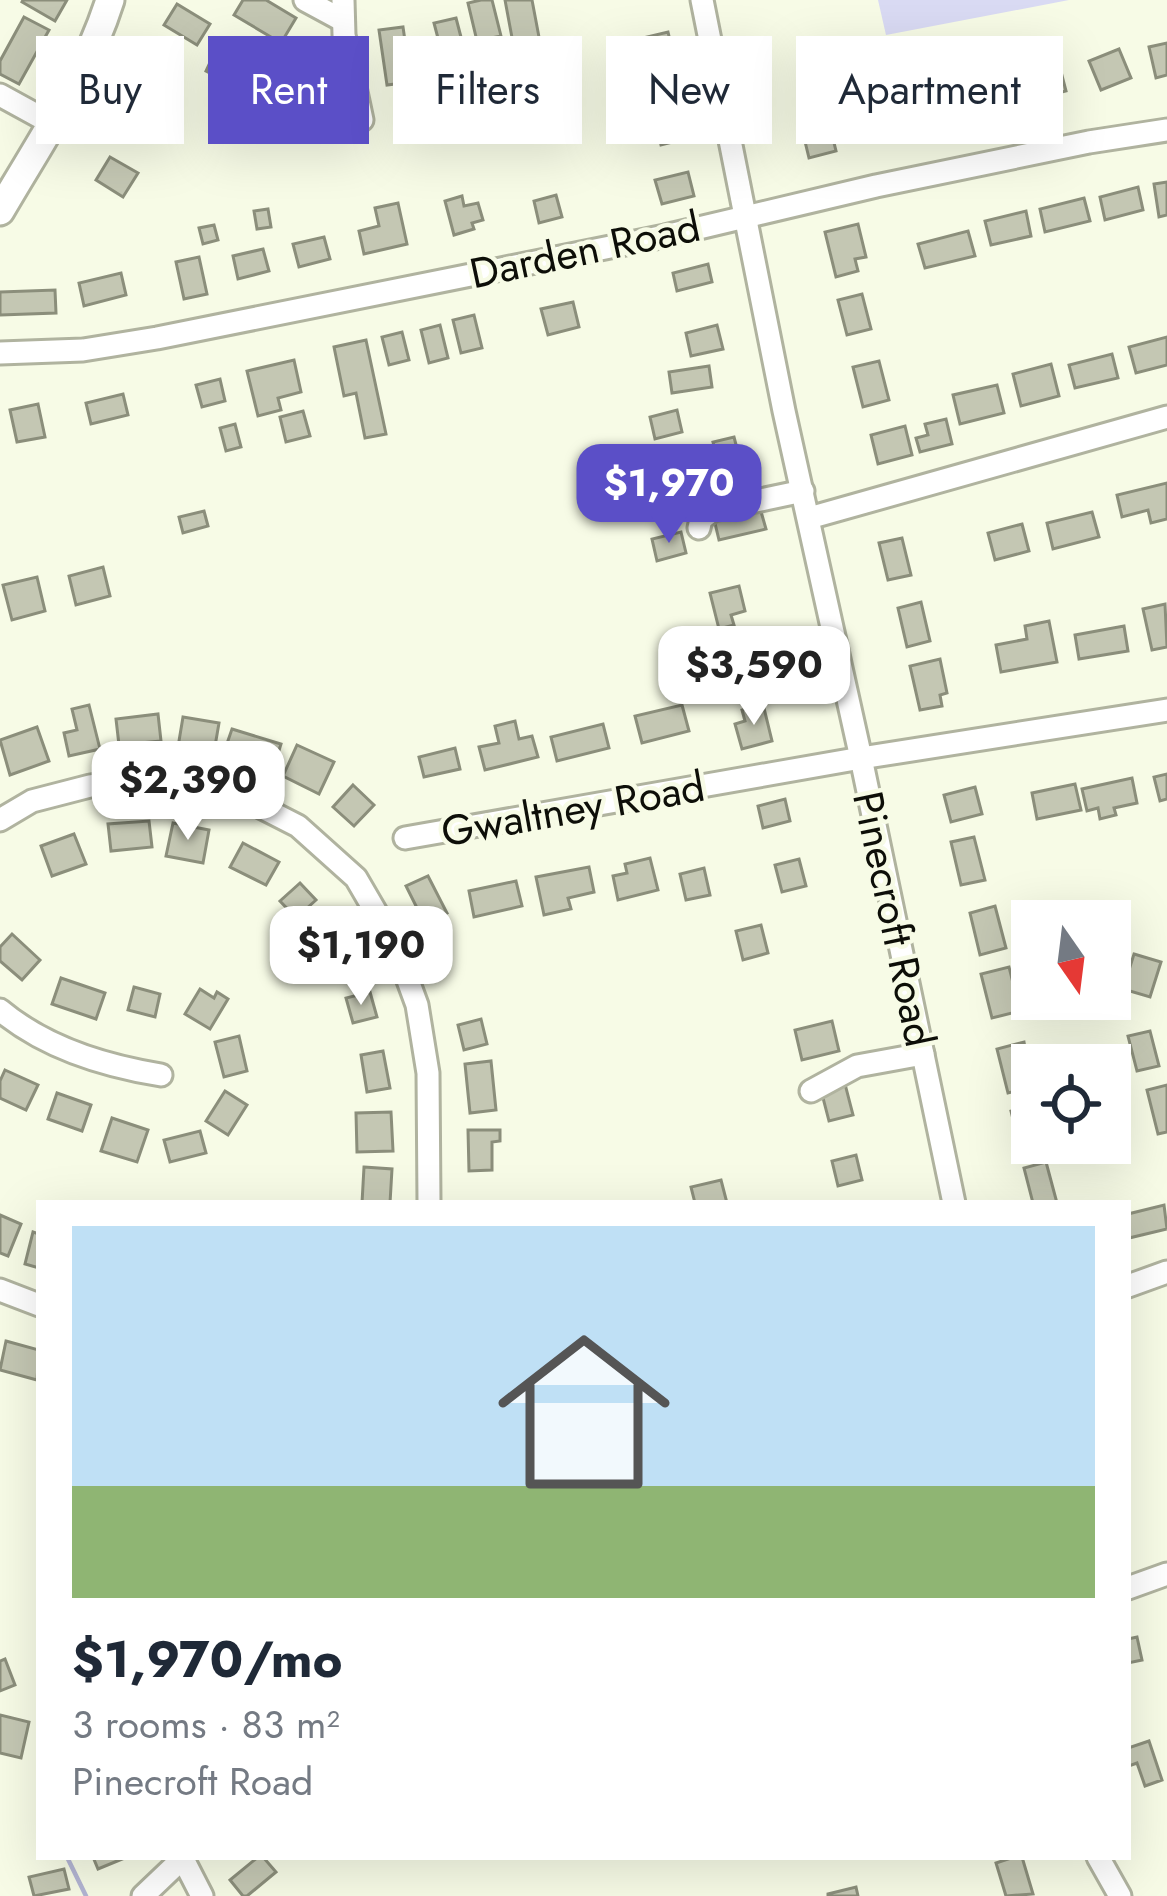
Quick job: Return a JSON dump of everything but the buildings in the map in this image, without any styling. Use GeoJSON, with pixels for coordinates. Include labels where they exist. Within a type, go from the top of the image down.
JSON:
{"type":"FeatureCollection","features":[{"type":"Feature","properties":{"kind":"main road"},"geometry":{"type":"LineString","coordinates":[[98,36],[110,0]]}},
{"type":"Feature","properties":{"kind":"main road"},"geometry":{"type":"LineString","coordinates":[[0,211],[39,144]]}},
{"type":"Feature","properties":{"kind":"street"},"geometry":{"type":"LineString","coordinates":[[305,0],[343,10]]}},
{"type":"Feature","properties":{"kind":"street","name":"Pinecroft Road"},"geometry":{"type":"LineString","coordinates":[[702,0],[953,1200]]}},
{"type":"Feature","properties":{"kind":"street"},"geometry":{"type":"LineString","coordinates":[[0,95],[36,115]]}},
{"type":"Feature","properties":{"kind":"street","name":"Darden Road"},"geometry":{"type":"LineString","coordinates":[[0,353],[83,350],[157,338],[665,236],[1089,142],[1167,130]]}},
{"type":"Feature","properties":{"kind":"street"},"geometry":{"type":"LineString","coordinates":[[809,518],[1167,417]]}},
{"type":"Feature","properties":{"kind":"street"},"geometry":{"type":"LineString","coordinates":[[698,528],[713,510],[803,491]]}},
{"type":"Feature","properties":{"kind":"street","name":"Gwaltney Road"},"geometry":{"type":"LineString","coordinates":[[406,838],[1167,710]]}},
{"type":"Feature","properties":{"kind":"street"},"geometry":{"type":"LineString","coordinates":[[0,820],[32,801],[145,778],[245,799],[298,826],[356,878],[395,945],[417,1005],[428,1073],[429,1200]]}},
{"type":"Feature","properties":{"kind":"street"},"geometry":{"type":"LineString","coordinates":[[0,1010],[64,1048],[120,1068],[161,1075]]}},
{"type":"Feature","properties":{"kind":"street"},"geometry":{"type":"LineString","coordinates":[[811,1091],[857,1066],[922,1054]]}},
{"type":"Feature","properties":{"kind":"street"},"geometry":{"type":"LineString","coordinates":[[1131,1285],[1167,1272]]}},
{"type":"Feature","properties":{"kind":"street"},"geometry":{"type":"LineString","coordinates":[[0,1290],[36,1304]]}},
{"type":"Feature","properties":{"kind":"street"},"geometry":{"type":"LineString","coordinates":[[1131,1587],[1167,1574]]}},
{"type":"Feature","properties":{"kind":"street"},"geometry":{"type":"LineString","coordinates":[[143,1896],[181,1860]]}},
{"type":"Feature","properties":{"kind":"street"},"geometry":{"type":"LineString","coordinates":[[184,1860],[202,1896]]}},
{"type":"Feature","properties":{"kind":"street"},"geometry":{"type":"LineString","coordinates":[[1100,1860],[1120,1896]]}},
{"type":"Feature","properties":{"kind":"shaded area"},"geometry":{"type":"Polygon","coordinates":[[[878,0],[1069,0],[886,35],[878,0]]]}},
{"type":"Feature","properties":{"kind":"waterway"},"geometry":{"type":"LineString","coordinates":[[68,1860],[86,1896]]}}]}
